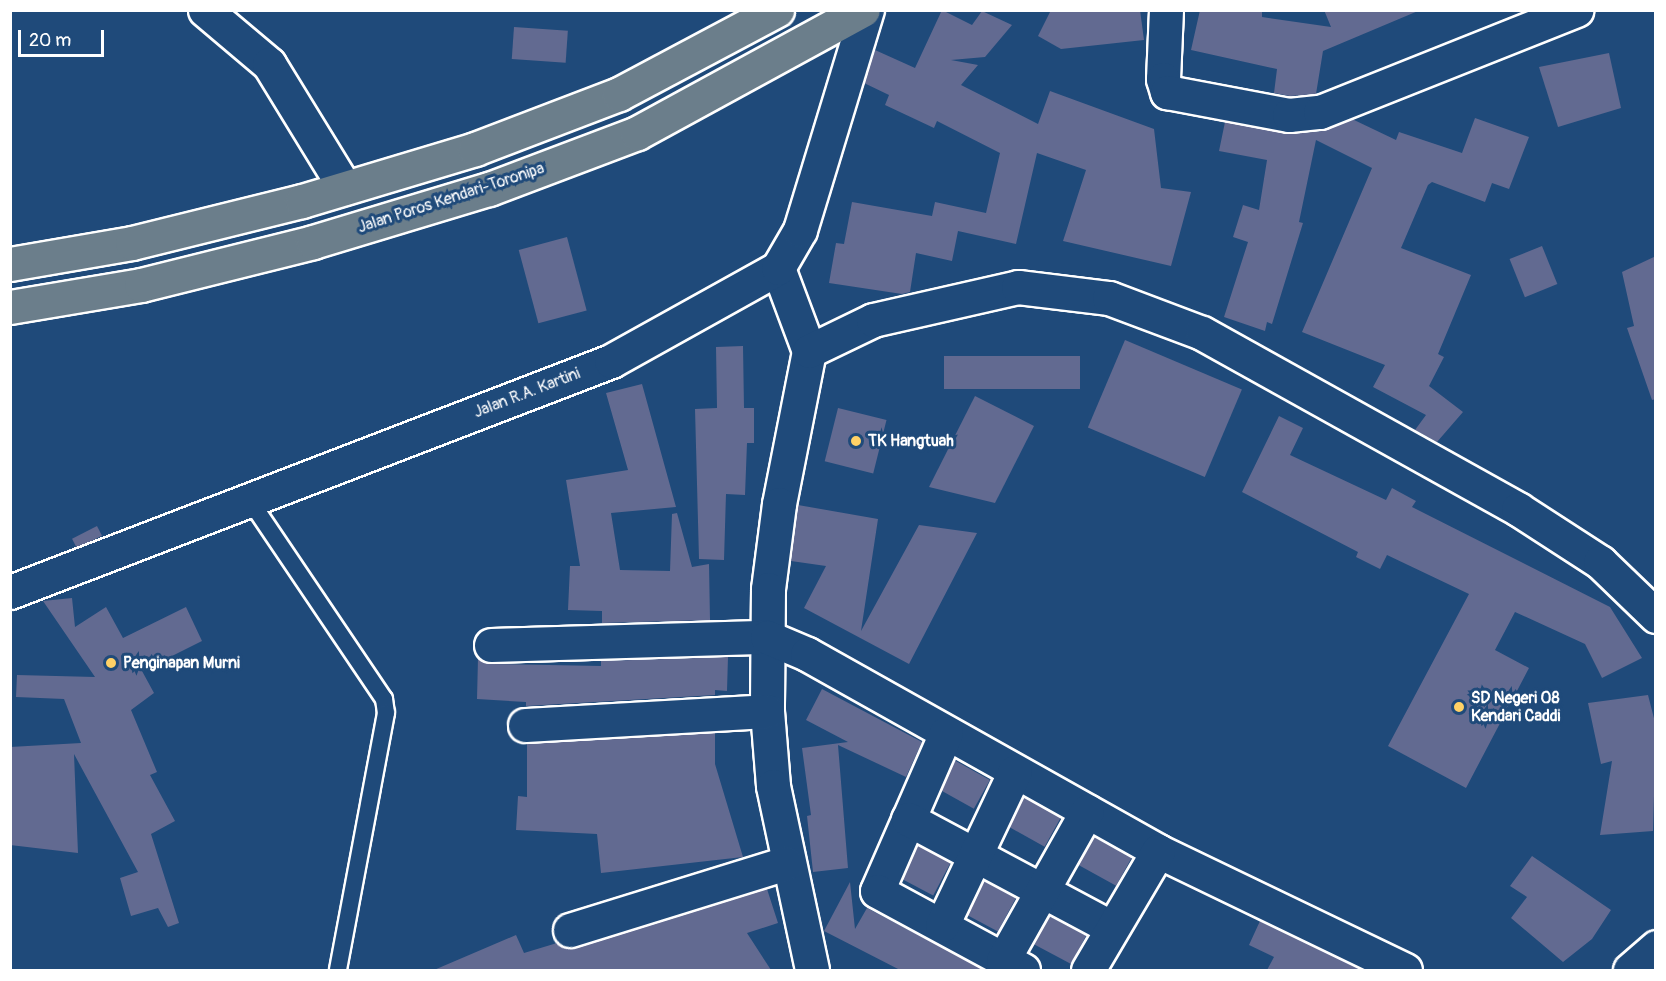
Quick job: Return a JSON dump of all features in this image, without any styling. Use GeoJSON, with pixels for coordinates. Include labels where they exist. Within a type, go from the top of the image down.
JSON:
{"type":"FeatureCollection","features":[{"type":"Feature","properties":{"kind":"main road"},"geometry":{"type":"LineString","coordinates":[[10,264],[132,243],[345,188],[476,149],[619,94],[777,10]]}},
{"type":"Feature","properties":{"kind":"main road","name":"Jalan Poros Kendari-Toronipa"},"geometry":{"type":"LineString","coordinates":[[10,307],[141,285],[314,242],[489,189],[637,133],[865,10]]}},
{"type":"Feature","properties":{"kind":"main road"},"geometry":{"type":"LineString","coordinates":[[619,94],[637,133]]}},
{"type":"Feature","properties":{"kind":"street"},"geometry":{"type":"LineString","coordinates":[[205,10],[269,64],[345,188]]}},
{"type":"Feature","properties":{"kind":"street"},"geometry":{"type":"LineString","coordinates":[[812,970],[786,862],[773,786],[767,711],[766,637],[779,504],[809,351],[778,268],[803,221],[865,10]]}},
{"type":"Feature","properties":{"kind":"street"},"geometry":{"type":"LineString","coordinates":[[1166,10],[1163,79],[1167,92],[1289,115],[1320,112],[1575,10]]}},
{"type":"Feature","properties":{"kind":"street","name":"Jalan R.A. Kartini"},"geometry":{"type":"LineString","coordinates":[[10,592],[250,502],[611,361],[778,268]]}},
{"type":"Feature","properties":{"kind":"street"},"geometry":{"type":"LineString","coordinates":[[809,351],[873,320],[984,293],[1018,287],[1109,298],[1202,333],[1518,509],[1600,562],[1656,616]]}},
{"type":"Feature","properties":{"kind":"street"},"geometry":{"type":"LineString","coordinates":[[491,645],[766,637],[946,733],[1158,851],[1405,970]]}},
{"type":"Feature","properties":{"kind":"street"},"geometry":{"type":"LineString","coordinates":[[525,725],[767,711]]}},
{"type":"Feature","properties":{"kind":"street"},"geometry":{"type":"LineString","coordinates":[[946,733],[877,891],[1013,965],[1041,888],[1087,811]]}},
{"type":"Feature","properties":{"kind":"street"},"geometry":{"type":"LineString","coordinates":[[942,925],[1015,771]]}},
{"type":"Feature","properties":{"kind":"street"},"geometry":{"type":"LineString","coordinates":[[908,819],[1041,888],[1112,928]]}},
{"type":"Feature","properties":{"kind":"street"},"geometry":{"type":"LineString","coordinates":[[1088,970],[1158,851]]}},
{"type":"Feature","properties":{"kind":"street"},"geometry":{"type":"LineString","coordinates":[[570,930],[786,862]]}},
{"type":"Feature","properties":{"kind":"lane"},"geometry":{"type":"LineString","coordinates":[[250,502],[384,699],[387,713],[338,970]]}},
{"type":"Feature","properties":{"kind":"building"},"geometry":{"type":"Polygon","coordinates":[[[942,10],[972,25],[982,11],[1012,25],[985,57],[951,60],[978,65],[961,85],[1038,124],[1050,91],[1154,129],[1161,188],[1191,192],[1171,266],[1063,241],[1086,170],[1037,153],[1016,244],[958,231],[952,261],[916,253],[910,292],[902,294],[829,283],[836,243],[844,244],[852,202],[932,216],[935,202],[986,213],[1000,153],[937,121],[934,128],[885,105],[889,95],[864,83],[875,50],[915,68],[942,10]]]}},
{"type":"Feature","properties":{"kind":"building"},"geometry":{"type":"Polygon","coordinates":[[[1051,10],[1140,10],[1144,40],[1061,49],[1038,36],[1051,10]]]}},
{"type":"Feature","properties":{"kind":"building"},"geometry":{"type":"Polygon","coordinates":[[[1200,10],[1262,10],[1262,17],[1331,27],[1324,10],[1418,11],[1323,51],[1316,94],[1290,96],[1274,93],[1277,69],[1191,50],[1200,10]]]}},
{"type":"Feature","properties":{"kind":"building"},"geometry":{"type":"Polygon","coordinates":[[[514,27],[568,31],[566,63],[512,59],[514,27]]]}},
{"type":"Feature","properties":{"kind":"building"},"geometry":{"type":"Polygon","coordinates":[[[1609,53],[1621,108],[1558,127],[1539,67],[1609,53]]]}},
{"type":"Feature","properties":{"kind":"building"},"geometry":{"type":"Polygon","coordinates":[[[1475,118],[1529,137],[1509,189],[1492,183],[1485,202],[1432,182],[1428,185],[1401,248],[1471,275],[1438,354],[1444,357],[1429,386],[1463,412],[1437,442],[1415,430],[1426,415],[1373,387],[1385,365],[1302,332],[1372,168],[1316,140],[1299,222],[1303,223],[1272,324],[1267,322],[1265,331],[1224,317],[1248,242],[1233,237],[1243,205],[1259,210],[1267,160],[1219,151],[1225,122],[1291,134],[1322,131],[1352,119],[1396,140],[1399,132],[1462,153],[1475,118]]]}},
{"type":"Feature","properties":{"kind":"building"},"geometry":{"type":"Polygon","coordinates":[[[567,237],[587,310],[538,323],[519,250],[567,237]]]}},
{"type":"Feature","properties":{"kind":"building"},"geometry":{"type":"Polygon","coordinates":[[[1542,246],[1557,284],[1525,297],[1510,259],[1542,246]]]}},
{"type":"Feature","properties":{"kind":"building"},"geometry":{"type":"Polygon","coordinates":[[[1656,256],[1656,399],[1652,400],[1627,328],[1634,326],[1622,272],[1656,256]]]}},
{"type":"Feature","properties":{"kind":"building"},"geometry":{"type":"Polygon","coordinates":[[[1125,340],[1242,390],[1205,477],[1088,427],[1125,340]]]}},
{"type":"Feature","properties":{"kind":"building"},"geometry":{"type":"Polygon","coordinates":[[[743,346],[744,408],[754,408],[754,443],[747,443],[745,495],[726,494],[724,560],[699,559],[695,409],[717,408],[716,347],[743,346]]]}},
{"type":"Feature","properties":{"kind":"building"},"geometry":{"type":"Polygon","coordinates":[[[944,356],[1080,356],[1080,389],[944,389],[944,356]]]}},
{"type":"Feature","properties":{"kind":"building"},"geometry":{"type":"Polygon","coordinates":[[[642,384],[676,507],[611,513],[620,570],[670,571],[672,514],[677,513],[692,567],[709,564],[710,620],[602,623],[602,611],[568,610],[570,566],[580,566],[566,480],[628,470],[606,393],[642,384]]]}},
{"type":"Feature","properties":{"kind":"building"},"geometry":{"type":"Polygon","coordinates":[[[975,396],[1034,426],[995,503],[929,487],[975,396]]]}},
{"type":"Feature","properties":{"kind":"building","name":"TK Hangtuah"},"geometry":{"type":"Polygon","coordinates":[[[838,408],[887,420],[873,473],[825,461],[838,408]]]}},
{"type":"Feature","properties":{"kind":"building"},"geometry":{"type":"Polygon","coordinates":[[[1279,416],[1303,428],[1290,455],[1386,500],[1392,488],[1416,501],[1412,507],[1610,607],[1642,658],[1602,678],[1585,644],[1515,612],[1495,650],[1529,668],[1466,788],[1388,746],[1469,594],[1387,555],[1380,569],[1356,557],[1358,552],[1242,492],[1279,416]]]}},
{"type":"Feature","properties":{"kind":"building"},"geometry":{"type":"Polygon","coordinates":[[[798,505],[878,519],[861,631],[919,525],[977,533],[909,664],[804,608],[826,566],[791,561],[798,505]]]}},
{"type":"Feature","properties":{"kind":"building"},"geometry":{"type":"Polygon","coordinates":[[[97,526],[102,536],[77,549],[72,539],[97,526]]]}},
{"type":"Feature","properties":{"kind":"building"},"geometry":{"type":"Polygon","coordinates":[[[72,598],[75,627],[106,607],[123,638],[186,607],[202,641],[142,671],[154,693],[131,710],[157,772],[150,775],[175,821],[151,834],[179,923],[168,927],[158,908],[131,916],[120,878],[138,872],[74,754],[78,853],[10,845],[10,747],[81,743],[64,699],[16,697],[17,675],[95,677],[43,601],[72,598]]]}},
{"type":"Feature","properties":{"kind":"building"},"geometry":{"type":"Polygon","coordinates":[[[728,657],[727,691],[715,690],[715,695],[526,706],[526,702],[477,699],[478,658],[492,664],[601,666],[601,661],[728,657]]]}},
{"type":"Feature","properties":{"kind":"building"},"geometry":{"type":"Polygon","coordinates":[[[822,689],[922,742],[906,777],[838,745],[848,868],[813,872],[807,816],[811,815],[802,748],[848,742],[806,720],[822,689]]]}},
{"type":"Feature","properties":{"kind":"building"},"geometry":{"type":"Polygon","coordinates":[[[1648,695],[1656,726],[1653,831],[1600,835],[1612,761],[1601,764],[1588,703],[1648,695]]]}},
{"type":"Feature","properties":{"kind":"building"},"geometry":{"type":"Polygon","coordinates":[[[715,733],[715,764],[743,857],[601,873],[597,834],[516,830],[518,796],[527,797],[527,744],[715,733]]]}},
{"type":"Feature","properties":{"kind":"building"},"geometry":{"type":"Polygon","coordinates":[[[954,760],[990,780],[974,809],[938,789],[954,760]]]}},
{"type":"Feature","properties":{"kind":"building"},"geometry":{"type":"Polygon","coordinates":[[[1023,797],[1061,818],[1045,847],[1007,826],[1023,797]]]}},
{"type":"Feature","properties":{"kind":"building"},"geometry":{"type":"Polygon","coordinates":[[[1094,837],[1132,858],[1116,886],[1078,865],[1094,837]]]}},
{"type":"Feature","properties":{"kind":"building"},"geometry":{"type":"Polygon","coordinates":[[[917,845],[951,863],[933,896],[900,878],[917,845]]]}},
{"type":"Feature","properties":{"kind":"building"},"geometry":{"type":"Polygon","coordinates":[[[1532,856],[1611,910],[1592,939],[1563,962],[1511,918],[1527,897],[1510,886],[1532,856]]]}},
{"type":"Feature","properties":{"kind":"building"},"geometry":{"type":"Polygon","coordinates":[[[984,881],[1016,898],[998,931],[966,915],[984,881]]]}},
{"type":"Feature","properties":{"kind":"building"},"geometry":{"type":"Polygon","coordinates":[[[850,882],[855,929],[867,908],[985,970],[900,970],[824,931],[850,882]]]}},
{"type":"Feature","properties":{"kind":"building"},"geometry":{"type":"Polygon","coordinates":[[[767,889],[778,923],[747,933],[771,970],[434,970],[516,935],[524,953],[557,943],[576,948],[767,889]]]}},
{"type":"Feature","properties":{"kind":"building"},"geometry":{"type":"Polygon","coordinates":[[[1049,916],[1086,936],[1071,964],[1034,944],[1049,916]]]}},
{"type":"Feature","properties":{"kind":"building"},"geometry":{"type":"Polygon","coordinates":[[[1260,921],[1363,970],[1267,970],[1274,957],[1249,945],[1260,921]]]}},
{"type":"Feature","properties":{"kind":"place","name":"TK Hangtuah"},"geometry":{"type":"Point","coordinates":[856,441]}},
{"type":"Feature","properties":{"kind":"place","name":"Penginapan Murni"},"geometry":{"type":"Point","coordinates":[111,663]}},
{"type":"Feature","properties":{"kind":"place","name":"SD Negeri 08 Kendari Caddi"},"geometry":{"type":"Point","coordinates":[1459,707]}}]}
